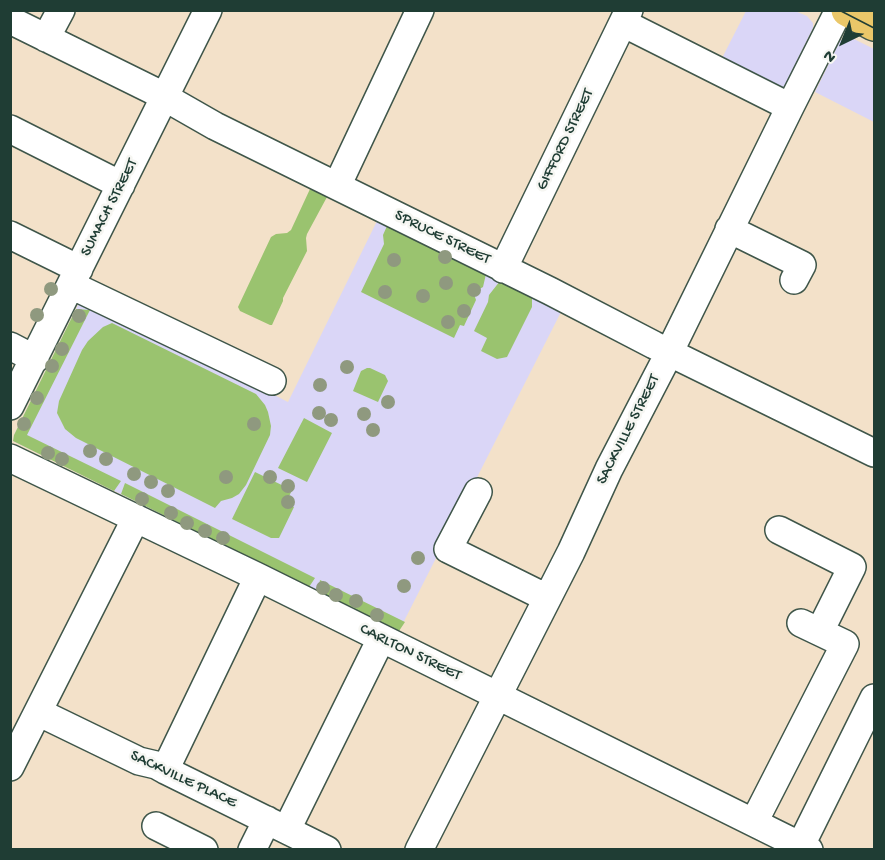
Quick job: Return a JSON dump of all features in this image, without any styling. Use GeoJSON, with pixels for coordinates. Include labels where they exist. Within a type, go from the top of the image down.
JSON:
{"type":"FeatureCollection","features":[{"type":"Feature","properties":{"kind":"main road"},"geometry":{"type":"LineString","coordinates":[[848,10],[874,24]]}},
{"type":"Feature","properties":{"kind":"street"},"geometry":{"type":"LineString","coordinates":[[46,38],[60,10]]}},
{"type":"Feature","properties":{"kind":"street","name":"SUMACH STREET"},"geometry":{"type":"LineString","coordinates":[[10,406],[208,10]]}},
{"type":"Feature","properties":{"kind":"street"},"geometry":{"type":"LineString","coordinates":[[337,186],[420,10]]}},
{"type":"Feature","properties":{"kind":"street","name":"SACKVILLE STREET"},"geometry":{"type":"LineString","coordinates":[[419,849],[571,552],[609,469],[839,10]]}},
{"type":"Feature","properties":{"kind":"street"},"geometry":{"type":"LineString","coordinates":[[626,17],[790,107]]}},
{"type":"Feature","properties":{"kind":"street","name":"GIFFORD STREET"},"geometry":{"type":"LineString","coordinates":[[503,269],[626,17]]}},
{"type":"Feature","properties":{"kind":"street","name":"SPRUCE STREET"},"geometry":{"type":"LineString","coordinates":[[10,20],[152,90],[215,126],[874,453]]}},
{"type":"Feature","properties":{"kind":"street"},"geometry":{"type":"LineString","coordinates":[[10,129],[121,185]]}},
{"type":"Feature","properties":{"kind":"street"},"geometry":{"type":"LineString","coordinates":[[729,229],[802,265],[794,280]]}},
{"type":"Feature","properties":{"kind":"street"},"geometry":{"type":"LineString","coordinates":[[10,236],[75,277],[272,381]]}},
{"type":"Feature","properties":{"kind":"street"},"geometry":{"type":"LineString","coordinates":[[10,346],[35,358]]}},
{"type":"Feature","properties":{"kind":"street","name":"CARLTON STREET"},"geometry":{"type":"LineString","coordinates":[[10,458],[258,577],[805,847]]}},
{"type":"Feature","properties":{"kind":"street"},"geometry":{"type":"LineString","coordinates":[[478,492],[448,549],[547,598]]}},
{"type":"Feature","properties":{"kind":"street"},"geometry":{"type":"LineString","coordinates":[[10,767],[136,518]]}},
{"type":"Feature","properties":{"kind":"street"},"geometry":{"type":"LineString","coordinates":[[754,822],[845,644],[810,627],[852,567],[779,530]]}},
{"type":"Feature","properties":{"kind":"street"},"geometry":{"type":"LineString","coordinates":[[165,770],[258,577]]}},
{"type":"Feature","properties":{"kind":"street"},"geometry":{"type":"LineString","coordinates":[[252,849],[277,825],[381,639]]}},
{"type":"Feature","properties":{"kind":"street"},"geometry":{"type":"LineString","coordinates":[[805,847],[874,698]]}},
{"type":"Feature","properties":{"kind":"street","name":"SACKVILLE PLACE"},"geometry":{"type":"LineString","coordinates":[[38,712],[165,770],[327,849]]}},
{"type":"Feature","properties":{"kind":"street"},"geometry":{"type":"LineString","coordinates":[[156,826],[204,849]]}},
{"type":"Feature","properties":{"kind":"shaded area"},"geometry":{"type":"Polygon","coordinates":[[[746,11],[795,11],[807,16],[813,23],[813,28],[780,95],[718,66],[746,11]]]}},
{"type":"Feature","properties":{"kind":"shaded area"},"geometry":{"type":"Polygon","coordinates":[[[845,37],[874,49],[874,122],[815,92],[840,41],[845,37]]]}},
{"type":"Feature","properties":{"kind":"shaded area"},"geometry":{"type":"Polygon","coordinates":[[[377,221],[561,312],[399,631],[13,441],[82,297],[288,402],[377,221]]]}},
{"type":"Feature","properties":{"kind":"green space"},"geometry":{"type":"Polygon","coordinates":[[[310,189],[327,197],[307,234],[307,251],[270,325],[240,311],[238,307],[271,237],[291,230],[310,189]]]}},
{"type":"Feature","properties":{"kind":"green space"},"geometry":{"type":"Polygon","coordinates":[[[387,226],[486,274],[483,287],[476,291],[476,300],[464,326],[460,325],[454,338],[361,292],[384,244],[383,235],[387,226]]]}},
{"type":"Feature","properties":{"kind":"green space"},"geometry":{"type":"Polygon","coordinates":[[[500,281],[532,297],[532,307],[507,357],[497,359],[481,351],[487,338],[474,331],[489,295],[500,281]]]}},
{"type":"Feature","properties":{"kind":"green space"},"geometry":{"type":"Polygon","coordinates":[[[76,309],[90,310],[27,435],[121,481],[114,491],[13,441],[76,309]]]}},
{"type":"Feature","properties":{"kind":"green space"},"geometry":{"type":"Polygon","coordinates":[[[112,323],[256,394],[265,405],[271,426],[270,435],[246,485],[239,494],[221,501],[215,508],[76,438],[65,429],[57,413],[59,401],[88,341],[103,327],[112,323]]]}},
{"type":"Feature","properties":{"kind":"green space"},"geometry":{"type":"Polygon","coordinates":[[[367,368],[385,375],[388,381],[378,402],[353,391],[361,371],[367,368]]]}},
{"type":"Feature","properties":{"kind":"green space"},"geometry":{"type":"Polygon","coordinates":[[[304,418],[332,433],[307,482],[278,468],[304,418]]]}},
{"type":"Feature","properties":{"kind":"green space"},"geometry":{"type":"Polygon","coordinates":[[[255,472],[292,490],[286,503],[294,507],[279,538],[271,538],[232,519],[255,472]]]}},
{"type":"Feature","properties":{"kind":"green space"},"geometry":{"type":"Polygon","coordinates":[[[125,483],[315,578],[309,587],[121,494],[125,483]]]}},
{"type":"Feature","properties":{"kind":"green space"},"geometry":{"type":"Polygon","coordinates":[[[320,580],[405,622],[399,631],[318,591],[320,580]]]}},
{"type":"Feature","properties":{"kind":"tram line"},"geometry":{"type":"LineString","coordinates":[[839,10],[874,28]]}}]}
